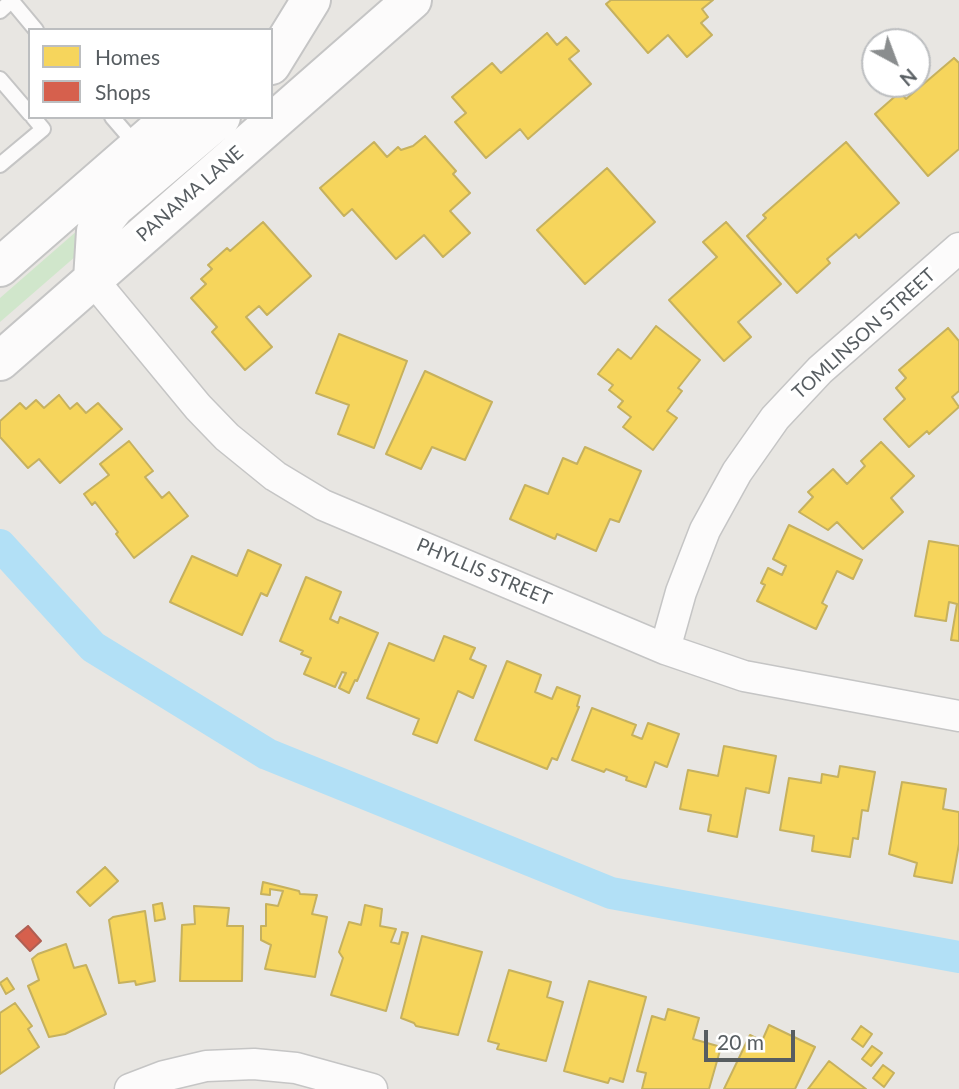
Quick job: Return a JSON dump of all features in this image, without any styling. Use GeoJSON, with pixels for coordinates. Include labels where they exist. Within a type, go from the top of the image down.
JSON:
{"type":"FeatureCollection","features":[{"type":"Feature","properties":{"kind":"main road"},"geometry":{"type":"LineString","coordinates":[[273,28],[309,0]]}},
{"type":"Feature","properties":{"kind":"main road"},"geometry":{"type":"LineString","coordinates":[[273,62],[309,0]]}},
{"type":"Feature","properties":{"kind":"main road","name":"PANAMA LANE"},"geometry":{"type":"LineString","coordinates":[[0,361],[412,0]]}},
{"type":"Feature","properties":{"kind":"main road"},"geometry":{"type":"LineString","coordinates":[[0,267],[170,119]]}},
{"type":"Feature","properties":{"kind":"main road"},"geometry":{"type":"LineString","coordinates":[[93,280],[96,231],[115,207],[219,119]]}},
{"type":"Feature","properties":{"kind":"street","name":"TOMLINSON STREET"},"geometry":{"type":"LineString","coordinates":[[665,649],[681,592],[705,530],[737,472],[775,418],[820,370],[959,248]]}},
{"type":"Feature","properties":{"kind":"street","name":"PHYLLIS STREET"},"geometry":{"type":"LineString","coordinates":[[93,280],[198,407],[227,437],[275,477],[323,505],[665,649],[744,676],[959,716]]}},
{"type":"Feature","properties":{"kind":"street"},"geometry":{"type":"LineString","coordinates":[[130,1089],[164,1076],[206,1066],[254,1063],[296,1068],[358,1087]]}},
{"type":"Feature","properties":{"kind":"lane"},"geometry":{"type":"LineString","coordinates":[[0,11],[11,0],[34,28]]}},
{"type":"Feature","properties":{"kind":"lane"},"geometry":{"type":"LineString","coordinates":[[0,79],[28,112]]}},
{"type":"Feature","properties":{"kind":"lane"},"geometry":{"type":"LineString","coordinates":[[0,166],[43,129],[34,119]]}},
{"type":"Feature","properties":{"kind":"lane"},"geometry":{"type":"LineString","coordinates":[[114,119],[138,147]]}},
{"type":"Feature","properties":{"kind":"green space"},"geometry":{"type":"Polygon","coordinates":[[[117,196],[76,256],[0,322],[0,298],[117,196]]]}},
{"type":"Feature","properties":{"kind":"building: Homes"},"geometry":{"type":"Polygon","coordinates":[[[611,0],[713,0],[702,9],[708,17],[701,23],[712,35],[687,57],[668,35],[648,53],[606,4],[611,0]]]}},
{"type":"Feature","properties":{"kind":"building: Homes"},"geometry":{"type":"Polygon","coordinates":[[[547,33],[557,45],[566,37],[579,51],[569,59],[591,84],[528,139],[520,129],[486,158],[455,122],[466,113],[452,97],[492,63],[501,73],[547,33]]]}},
{"type":"Feature","properties":{"kind":"building: Homes"},"geometry":{"type":"Polygon","coordinates":[[[954,58],[959,63],[959,149],[928,176],[875,114],[893,98],[931,98],[931,78],[954,58]]]}},
{"type":"Feature","properties":{"kind":"building: Homes"},"geometry":{"type":"Polygon","coordinates":[[[425,136],[456,171],[453,174],[470,193],[450,211],[470,233],[443,257],[424,235],[396,259],[352,209],[344,216],[320,188],[374,142],[387,157],[398,147],[401,150],[413,146],[425,136]]]}},
{"type":"Feature","properties":{"kind":"building: Homes"},"geometry":{"type":"Polygon","coordinates":[[[846,142],[899,203],[859,238],[856,234],[827,259],[830,263],[797,293],[747,236],[766,218],[763,215],[846,142]]]}},
{"type":"Feature","properties":{"kind":"building: Homes"},"geometry":{"type":"Polygon","coordinates":[[[607,168],[655,222],[585,284],[537,230],[607,168]]]}},
{"type":"Feature","properties":{"kind":"building: Homes"},"geometry":{"type":"Polygon","coordinates":[[[263,222],[311,276],[267,315],[259,306],[246,317],[272,347],[245,370],[212,332],[217,327],[191,298],[206,284],[201,279],[212,269],[208,265],[227,248],[230,251],[263,222]]]}},
{"type":"Feature","properties":{"kind":"building: Homes"},"geometry":{"type":"Polygon","coordinates":[[[726,222],[781,284],[738,322],[751,337],[724,361],[669,300],[717,257],[703,242],[726,222]]]}},
{"type":"Feature","properties":{"kind":"building: Homes"},"geometry":{"type":"Polygon","coordinates":[[[656,326],[700,360],[678,388],[682,391],[667,411],[677,418],[653,450],[623,427],[631,417],[618,407],[623,401],[609,390],[613,385],[598,374],[618,349],[631,359],[656,326]]]}},
{"type":"Feature","properties":{"kind":"building: Homes"},"geometry":{"type":"Polygon","coordinates":[[[948,328],[959,341],[959,391],[952,397],[959,407],[929,434],[927,431],[909,447],[884,419],[905,399],[896,388],[906,378],[899,370],[948,328]]]}},
{"type":"Feature","properties":{"kind":"building: Homes"},"geometry":{"type":"Polygon","coordinates":[[[339,334],[407,361],[374,448],[338,434],[349,405],[316,393],[339,334]]]}},
{"type":"Feature","properties":{"kind":"building: Homes"},"geometry":{"type":"Polygon","coordinates":[[[425,371],[492,402],[465,460],[432,447],[421,469],[386,454],[425,371]]]}},
{"type":"Feature","properties":{"kind":"building: Homes"},"geometry":{"type":"Polygon","coordinates":[[[59,395],[70,409],[77,403],[86,413],[98,403],[122,429],[60,483],[39,459],[28,468],[0,437],[0,421],[20,403],[26,409],[36,400],[44,408],[59,395]]]}},
{"type":"Feature","properties":{"kind":"building: Homes"},"geometry":{"type":"Polygon","coordinates":[[[129,441],[153,471],[145,477],[162,498],[169,492],[188,516],[134,558],[95,502],[92,505],[84,494],[109,475],[100,464],[129,441]]]}},
{"type":"Feature","properties":{"kind":"building: Homes"},"geometry":{"type":"Polygon","coordinates":[[[881,442],[914,476],[891,498],[903,512],[863,549],[837,522],[828,530],[799,512],[813,497],[808,492],[833,469],[847,484],[865,466],[861,461],[881,442]]]}},
{"type":"Feature","properties":{"kind":"building: Homes"},"geometry":{"type":"Polygon","coordinates":[[[585,447],[641,471],[619,522],[610,519],[596,551],[557,534],[555,539],[510,519],[525,485],[548,494],[563,458],[577,464],[585,447]]]}},
{"type":"Feature","properties":{"kind":"building: Homes"},"geometry":{"type":"Polygon","coordinates":[[[789,525],[862,560],[853,579],[837,571],[822,603],[827,606],[816,629],[757,601],[765,585],[761,583],[768,568],[782,575],[786,566],[773,559],[789,525]]]}},
{"type":"Feature","properties":{"kind":"building: Homes"},"geometry":{"type":"Polygon","coordinates":[[[929,541],[959,546],[959,641],[951,640],[957,604],[949,602],[946,621],[915,616],[929,541]]]}},
{"type":"Feature","properties":{"kind":"building: Homes"},"geometry":{"type":"Polygon","coordinates":[[[248,550],[281,565],[267,596],[261,593],[242,635],[170,602],[192,556],[237,576],[248,550]]]}},
{"type":"Feature","properties":{"kind":"building: Homes"},"geometry":{"type":"Polygon","coordinates":[[[306,577],[341,592],[330,619],[338,623],[340,617],[378,633],[349,693],[339,688],[346,673],[342,672],[335,687],[304,674],[311,658],[301,654],[303,651],[280,641],[306,577]]]}},
{"type":"Feature","properties":{"kind":"building: Homes"},"geometry":{"type":"Polygon","coordinates":[[[444,636],[475,648],[470,659],[486,666],[473,698],[458,691],[437,743],[413,734],[419,719],[367,698],[389,643],[434,661],[444,636]]]}},
{"type":"Feature","properties":{"kind":"building: Homes"},"geometry":{"type":"Polygon","coordinates":[[[507,661],[541,675],[535,692],[552,699],[557,687],[580,696],[579,707],[557,760],[552,758],[547,769],[475,740],[507,661]]]}},
{"type":"Feature","properties":{"kind":"building: Homes"},"geometry":{"type":"Polygon","coordinates":[[[592,708],[636,725],[632,735],[642,739],[648,723],[679,734],[667,767],[655,762],[646,787],[606,769],[604,772],[572,760],[592,708]]]}},
{"type":"Feature","properties":{"kind":"building: Homes"},"geometry":{"type":"Polygon","coordinates":[[[724,746],[776,756],[769,793],[746,788],[737,837],[708,831],[711,815],[680,809],[688,770],[718,776],[724,746]]]}},
{"type":"Feature","properties":{"kind":"building: Homes"},"geometry":{"type":"Polygon","coordinates":[[[840,766],[875,772],[868,811],[862,810],[858,839],[853,838],[850,857],[812,851],[814,836],[780,830],[789,778],[821,783],[822,774],[838,777],[840,766]]]}},
{"type":"Feature","properties":{"kind":"building: Homes"},"geometry":{"type":"Polygon","coordinates":[[[902,782],[946,789],[943,809],[959,812],[959,844],[952,883],[914,876],[917,863],[889,854],[902,782]]]}},
{"type":"Feature","properties":{"kind":"building: Homes"},"geometry":{"type":"Polygon","coordinates":[[[105,867],[118,881],[90,906],[77,892],[105,867]]]}},
{"type":"Feature","properties":{"kind":"building: Homes"},"geometry":{"type":"Polygon","coordinates":[[[263,882],[299,891],[300,894],[317,895],[312,914],[327,917],[315,977],[265,969],[271,945],[261,940],[261,926],[266,926],[266,904],[278,906],[283,891],[270,889],[270,895],[261,894],[263,882]]]}},
{"type":"Feature","properties":{"kind":"building: Homes"},"geometry":{"type":"Polygon","coordinates":[[[162,903],[165,919],[155,921],[153,905],[162,903]]]}},
{"type":"Feature","properties":{"kind":"building: Homes"},"geometry":{"type":"Polygon","coordinates":[[[365,905],[382,909],[380,926],[396,929],[391,942],[399,944],[402,932],[408,933],[386,1011],[331,995],[343,958],[339,952],[349,922],[361,925],[365,905]]]}},
{"type":"Feature","properties":{"kind":"building: Homes"},"geometry":{"type":"Polygon","coordinates":[[[194,906],[229,908],[227,926],[243,926],[242,981],[180,981],[182,925],[195,924],[194,906]]]}},
{"type":"Feature","properties":{"kind":"building: Homes"},"geometry":{"type":"Polygon","coordinates":[[[145,911],[155,981],[136,985],[135,981],[119,983],[109,920],[145,911]]]}},
{"type":"Feature","properties":{"kind":"building: Homes"},"geometry":{"type":"Polygon","coordinates":[[[422,936],[482,952],[458,1035],[416,1026],[401,1018],[422,936]]]}},
{"type":"Feature","properties":{"kind":"building: Homes"},"geometry":{"type":"Polygon","coordinates":[[[66,944],[74,968],[86,965],[106,1014],[65,1034],[49,1037],[28,986],[39,980],[32,959],[38,954],[66,944]]]}},
{"type":"Feature","properties":{"kind":"building: Homes"},"geometry":{"type":"Polygon","coordinates":[[[509,970],[551,982],[547,997],[563,1002],[546,1061],[497,1049],[499,1044],[488,1041],[509,970]]]}},
{"type":"Feature","properties":{"kind":"building: Homes"},"geometry":{"type":"Polygon","coordinates":[[[7,978],[14,989],[6,994],[0,983],[7,978]]]}},
{"type":"Feature","properties":{"kind":"building: Homes"},"geometry":{"type":"Polygon","coordinates":[[[589,981],[646,997],[623,1082],[610,1078],[608,1083],[564,1071],[589,981]]]}},
{"type":"Feature","properties":{"kind":"building: Homes"},"geometry":{"type":"Polygon","coordinates":[[[15,1003],[32,1026],[28,1029],[39,1047],[0,1074],[0,1013],[15,1003]]]}},
{"type":"Feature","properties":{"kind":"building: Homes"},"geometry":{"type":"Polygon","coordinates":[[[668,1009],[699,1018],[693,1039],[721,1047],[709,1089],[642,1089],[646,1073],[637,1071],[652,1016],[665,1020],[668,1009]]]}},
{"type":"Feature","properties":{"kind":"building: Homes"},"geometry":{"type":"Polygon","coordinates":[[[769,1025],[815,1047],[795,1089],[724,1089],[750,1035],[762,1041],[769,1025]]]}},
{"type":"Feature","properties":{"kind":"building: Homes"},"geometry":{"type":"Polygon","coordinates":[[[861,1026],[872,1034],[863,1047],[852,1039],[861,1026]]]}},
{"type":"Feature","properties":{"kind":"building: Homes"},"geometry":{"type":"Polygon","coordinates":[[[872,1046],[882,1053],[871,1066],[862,1059],[872,1046]]]}},
{"type":"Feature","properties":{"kind":"building: Homes"},"geometry":{"type":"Polygon","coordinates":[[[829,1061],[866,1089],[808,1089],[829,1061]]]}},
{"type":"Feature","properties":{"kind":"building: Homes"},"geometry":{"type":"Polygon","coordinates":[[[883,1065],[894,1073],[884,1087],[873,1078],[883,1065]]]}},
{"type":"Feature","properties":{"kind":"building: Shops"},"geometry":{"type":"Polygon","coordinates":[[[28,926],[41,941],[30,951],[16,936],[28,926]]]}},
{"type":"Feature","properties":{"kind":"waterway"},"geometry":{"type":"LineString","coordinates":[[0,545],[93,647],[267,754],[611,893],[959,957]]}}]}
